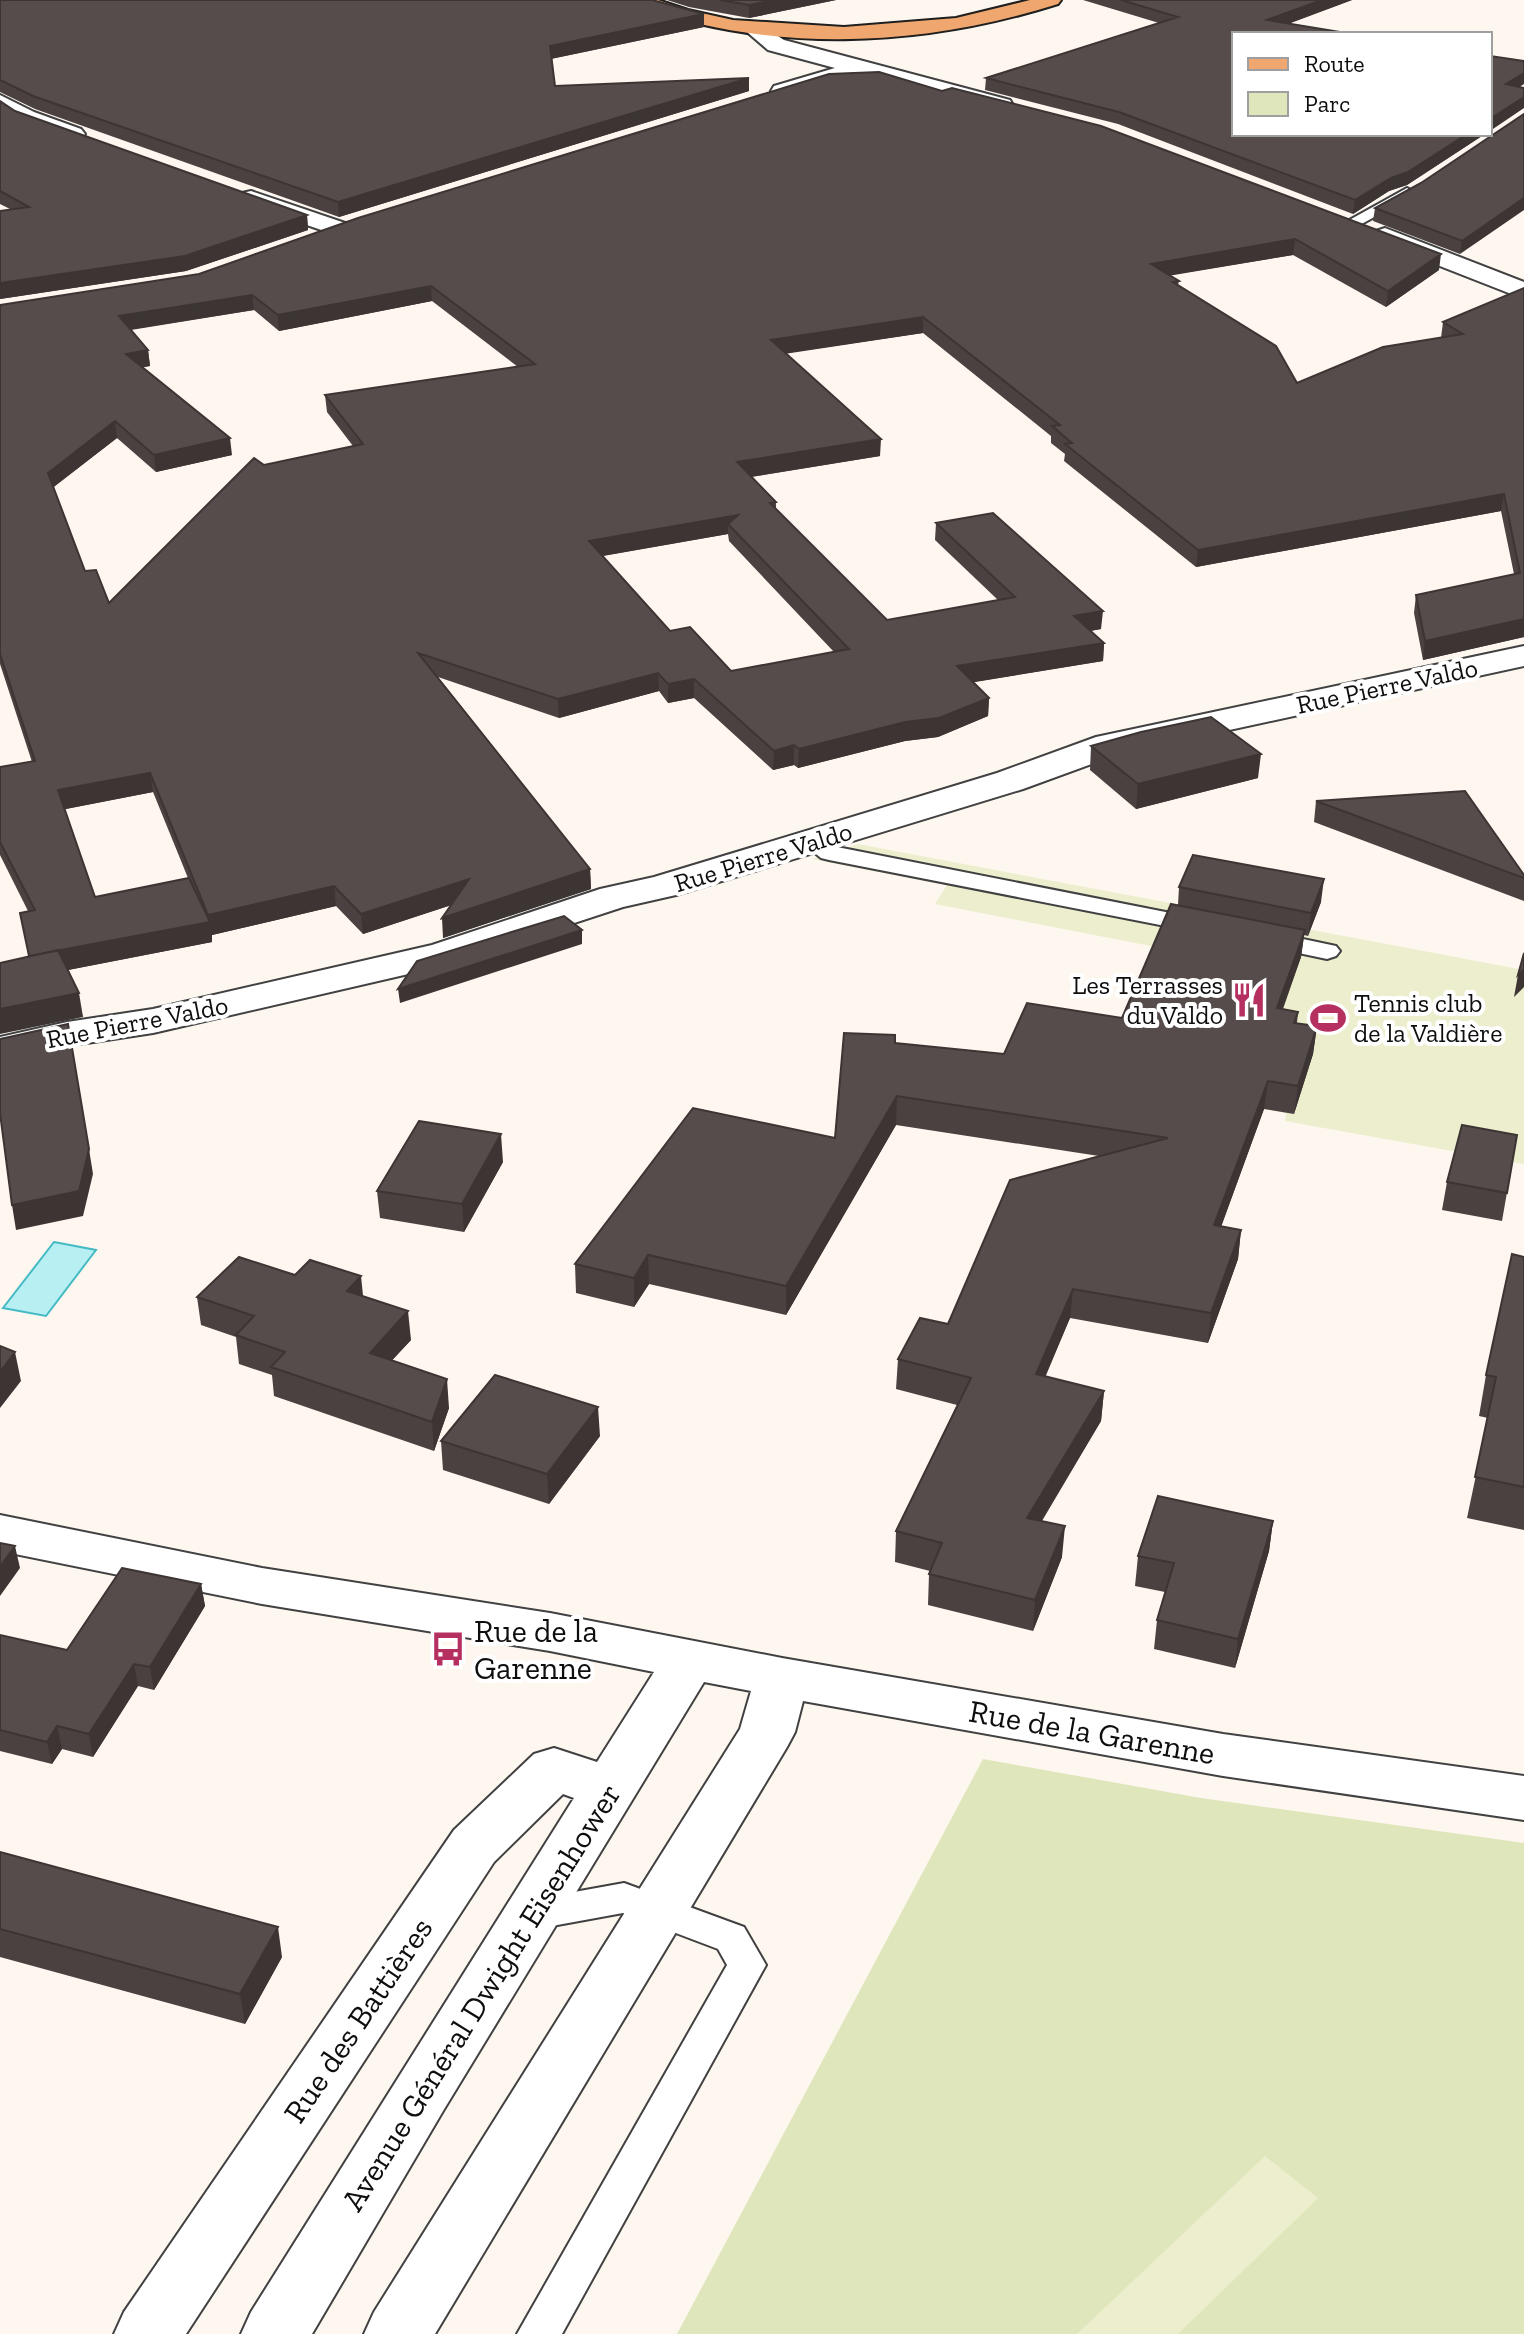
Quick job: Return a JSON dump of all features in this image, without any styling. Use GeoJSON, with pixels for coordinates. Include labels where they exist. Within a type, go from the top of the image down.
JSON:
{"type":"FeatureCollection","features":[{"type":"Feature","properties":{"kind":"main road"},"geometry":{"type":"LineString","coordinates":[[639,0],[692,19],[759,29],[849,32],[938,26],[992,17],[1051,0]]}},
{"type":"Feature","properties":{"kind":"street"},"geometry":{"type":"LineString","coordinates":[[759,29],[757,32],[776,45],[856,69],[1020,110]]}},
{"type":"Feature","properties":{"kind":"street"},"geometry":{"type":"LineString","coordinates":[[766,96],[856,69]]}},
{"type":"Feature","properties":{"kind":"street"},"geometry":{"type":"LineString","coordinates":[[0,102],[26,117],[101,144]]}},
{"type":"Feature","properties":{"kind":"street"},"geometry":{"type":"LineString","coordinates":[[228,189],[339,229]]}},
{"type":"Feature","properties":{"kind":"street"},"geometry":{"type":"LineString","coordinates":[[1341,218],[1524,291]]}},
{"type":"Feature","properties":{"kind":"street"},"geometry":{"type":"LineString","coordinates":[[302,244],[364,220]]}},
{"type":"Feature","properties":{"kind":"street","name":"Rue Pierre Valdo"},"geometry":{"type":"LineString","coordinates":[[0,1049],[67,1034],[153,1021],[443,954],[614,897],[662,887],[1010,781],[1109,745],[1524,656]]}},
{"type":"Feature","properties":{"kind":"street","name":"Rue de la Garenne"},"geometry":{"type":"LineString","coordinates":[[0,1533],[262,1586],[550,1632],[782,1678],[1223,1755],[1524,1798]]}},
{"type":"Feature","properties":{"kind":"street","name":"Avenue Général Dwight Eisenhower"},"geometry":{"type":"LineString","coordinates":[[275,2334],[530,1915],[679,1678],[686,1659]]}},
{"type":"Feature","properties":{"kind":"street"},"geometry":{"type":"LineString","coordinates":[[398,2334],[767,1732],[782,1678]]}},
{"type":"Feature","properties":{"kind":"street","name":"Rue des Battières"},"geometry":{"type":"LineString","coordinates":[[148,2334],[474,1846],[554,1769],[609,1788]]}},
{"type":"Feature","properties":{"kind":"lane"},"geometry":{"type":"LineString","coordinates":[[1341,218],[1426,182]]}},
{"type":"Feature","properties":{"kind":"lane"},"geometry":{"type":"LineString","coordinates":[[812,841],[829,853],[1327,951]]}},
{"type":"Feature","properties":{"kind":"lane"},"geometry":{"type":"LineString","coordinates":[[530,1915],[624,1898],[731,1938],[747,1965],[539,2334]]}},
{"type":"Feature","properties":{"kind":"green space","name":"Tennis club de la Valdière"},"geometry":{"type":"Polygon","coordinates":[[[858,844],[1524,970],[1524,1164],[1285,1121],[1286,1113],[1105,1080],[1161,948],[935,904],[947,885],[812,859],[858,844]]]}},
{"type":"Feature","properties":{"kind":"green space"},"geometry":{"type":"Polygon","coordinates":[[[983,1759],[1201,1798],[1524,1843],[1524,2334],[677,2334],[983,1759]]]}},
{"type":"Feature","properties":{"kind":"green space"},"geometry":{"type":"Polygon","coordinates":[[[1265,2156],[1318,2198],[1178,2334],[1077,2334],[1265,2156]]]}},
{"type":"Feature","properties":{"kind":"water"},"geometry":{"type":"Polygon","coordinates":[[[54,1242],[96,1250],[46,1316],[3,1308],[54,1242]]]}},
{"type":"Feature","properties":{"kind":"building"},"geometry":{"type":"Polygon","coordinates":[[[0,0],[652,0],[704,14],[550,46],[555,86],[749,78],[338,202],[33,96],[0,80],[0,0]]]}},
{"type":"Feature","properties":{"kind":"building"},"geometry":{"type":"Polygon","coordinates":[[[720,0],[774,0],[749,5],[720,0]]]}},
{"type":"Feature","properties":{"kind":"building"},"geometry":{"type":"Polygon","coordinates":[[[1121,0],[1322,0],[1267,20],[1340,32],[1232,32],[1232,136],[1464,136],[1408,172],[1391,178],[1355,200],[1119,112],[986,78],[1178,17],[1121,0]]]}},
{"type":"Feature","properties":{"kind":"building"},"geometry":{"type":"Polygon","coordinates":[[[1492,56],[1524,61],[1524,73],[1506,84],[1524,88],[1524,97],[1492,118],[1492,56]]]}},
{"type":"Feature","properties":{"kind":"building"},"geometry":{"type":"Polygon","coordinates":[[[879,72],[942,91],[952,88],[1101,126],[1441,254],[1388,291],[1295,239],[1151,264],[1179,281],[1173,282],[1276,346],[1297,383],[1383,347],[1463,334],[1443,322],[1524,288],[1524,619],[1425,641],[1416,595],[1520,573],[1504,494],[1198,550],[1065,444],[1072,443],[1052,426],[1060,425],[923,317],[771,340],[881,439],[737,462],[776,502],[770,503],[887,620],[1015,597],[936,523],[993,513],[1103,611],[1074,616],[1104,643],[957,666],[989,698],[939,718],[905,722],[799,749],[794,745],[774,751],[694,679],[668,684],[658,673],[558,699],[418,653],[590,869],[442,918],[469,879],[361,914],[334,886],[208,915],[150,773],[58,790],[95,897],[189,878],[210,922],[29,956],[20,913],[35,910],[0,842],[0,767],[35,761],[0,654],[0,305],[199,274],[358,218],[829,74],[879,72]],[[431,286],[278,315],[252,295],[119,316],[148,350],[126,354],[230,438],[154,455],[115,421],[48,473],[85,571],[96,570],[109,603],[254,458],[264,465],[363,444],[325,395],[535,364],[431,286]],[[738,515],[589,541],[670,631],[690,627],[731,671],[849,649],[728,524],[738,515]]]}},
{"type":"Feature","properties":{"kind":"building"},"geometry":{"type":"Polygon","coordinates":[[[0,101],[15,111],[307,215],[185,256],[0,283],[0,211],[29,207],[0,191],[0,101]]]}},
{"type":"Feature","properties":{"kind":"building"},"geometry":{"type":"Polygon","coordinates":[[[1524,114],[1524,198],[1462,241],[1375,208],[1421,183],[1524,114]]]}},
{"type":"Feature","properties":{"kind":"building"},"geometry":{"type":"Polygon","coordinates":[[[1211,717],[1261,754],[1138,784],[1091,746],[1141,732],[1211,717]]]}},
{"type":"Feature","properties":{"kind":"building"},"geometry":{"type":"Polygon","coordinates":[[[1465,791],[1524,878],[1316,801],[1465,791]]]}},
{"type":"Feature","properties":{"kind":"building"},"geometry":{"type":"Polygon","coordinates":[[[1193,855],[1324,879],[1311,913],[1179,887],[1193,855]]]}},
{"type":"Feature","properties":{"kind":"building"},"geometry":{"type":"Polygon","coordinates":[[[1171,904],[1305,930],[1277,1008],[1298,1012],[1294,1023],[1317,1026],[1298,1086],[1268,1081],[1214,1225],[1241,1230],[1211,1313],[1073,1289],[1036,1374],[1104,1391],[1027,1518],[1065,1526],[1035,1600],[929,1574],[942,1543],[896,1531],[971,1378],[898,1359],[920,1318],[948,1324],[1010,1180],[1168,1138],[897,1096],[786,1286],[648,1255],[634,1278],[575,1264],[693,1108],[835,1138],[844,1033],[895,1035],[895,1043],[1004,1054],[1027,1003],[1122,1018],[1171,904]]]}},
{"type":"Feature","properties":{"kind":"building"},"geometry":{"type":"Polygon","coordinates":[[[564,916],[582,930],[398,989],[417,961],[564,916]]]}},
{"type":"Feature","properties":{"kind":"building"},"geometry":{"type":"Polygon","coordinates":[[[58,950],[79,993],[0,1009],[0,963],[58,950]]]}},
{"type":"Feature","properties":{"kind":"building"},"geometry":{"type":"Polygon","coordinates":[[[1524,953],[1524,969],[1518,975],[1524,953]]]}},
{"type":"Feature","properties":{"kind":"building"},"geometry":{"type":"Polygon","coordinates":[[[68,1024],[89,1149],[79,1191],[12,1205],[0,1113],[0,1039],[68,1024]]]}},
{"type":"Feature","properties":{"kind":"building"},"geometry":{"type":"Polygon","coordinates":[[[419,1121],[501,1134],[462,1204],[377,1191],[419,1121]]]}},
{"type":"Feature","properties":{"kind":"building"},"geometry":{"type":"Polygon","coordinates":[[[1462,1125],[1517,1135],[1507,1193],[1447,1182],[1462,1125]]]}},
{"type":"Feature","properties":{"kind":"building"},"geometry":{"type":"Polygon","coordinates":[[[1512,1254],[1524,1257],[1524,1487],[1475,1477],[1496,1377],[1486,1375],[1512,1254]]]}},
{"type":"Feature","properties":{"kind":"building"},"geometry":{"type":"Polygon","coordinates":[[[239,1257],[295,1275],[310,1260],[361,1276],[347,1291],[408,1311],[370,1353],[447,1379],[432,1422],[271,1367],[285,1352],[236,1335],[254,1316],[197,1297],[239,1257]]]}},
{"type":"Feature","properties":{"kind":"building"},"geometry":{"type":"Polygon","coordinates":[[[0,1346],[15,1352],[0,1372],[0,1346]]]}},
{"type":"Feature","properties":{"kind":"building"},"geometry":{"type":"Polygon","coordinates":[[[495,1375],[598,1407],[547,1474],[441,1441],[495,1375]]]}},
{"type":"Feature","properties":{"kind":"building"},"geometry":{"type":"Polygon","coordinates":[[[1158,1496],[1273,1521],[1238,1639],[1157,1620],[1174,1563],[1138,1556],[1158,1496]]]}},
{"type":"Feature","properties":{"kind":"building"},"geometry":{"type":"Polygon","coordinates":[[[0,1543],[15,1546],[0,1567],[0,1543]]]}},
{"type":"Feature","properties":{"kind":"building"},"geometry":{"type":"Polygon","coordinates":[[[122,1568],[201,1584],[150,1667],[134,1664],[89,1734],[57,1726],[47,1742],[0,1730],[0,1635],[67,1650],[122,1568]]]}},
{"type":"Feature","properties":{"kind":"building"},"geometry":{"type":"Polygon","coordinates":[[[0,1852],[278,1927],[240,1994],[0,1929],[0,1852]]]}},
{"type":"Feature","properties":{"kind":"place","name":"Les Terrasses du Valdo"},"geometry":{"type":"Point","coordinates":[1249,1000]}},
{"type":"Feature","properties":{"kind":"place","name":"Tennis club de la Valdière"},"geometry":{"type":"Point","coordinates":[1328,1018]}},
{"type":"Feature","properties":{"kind":"place","name":"Rue de la Garenne"},"geometry":{"type":"Point","coordinates":[448,1649]}}]}
